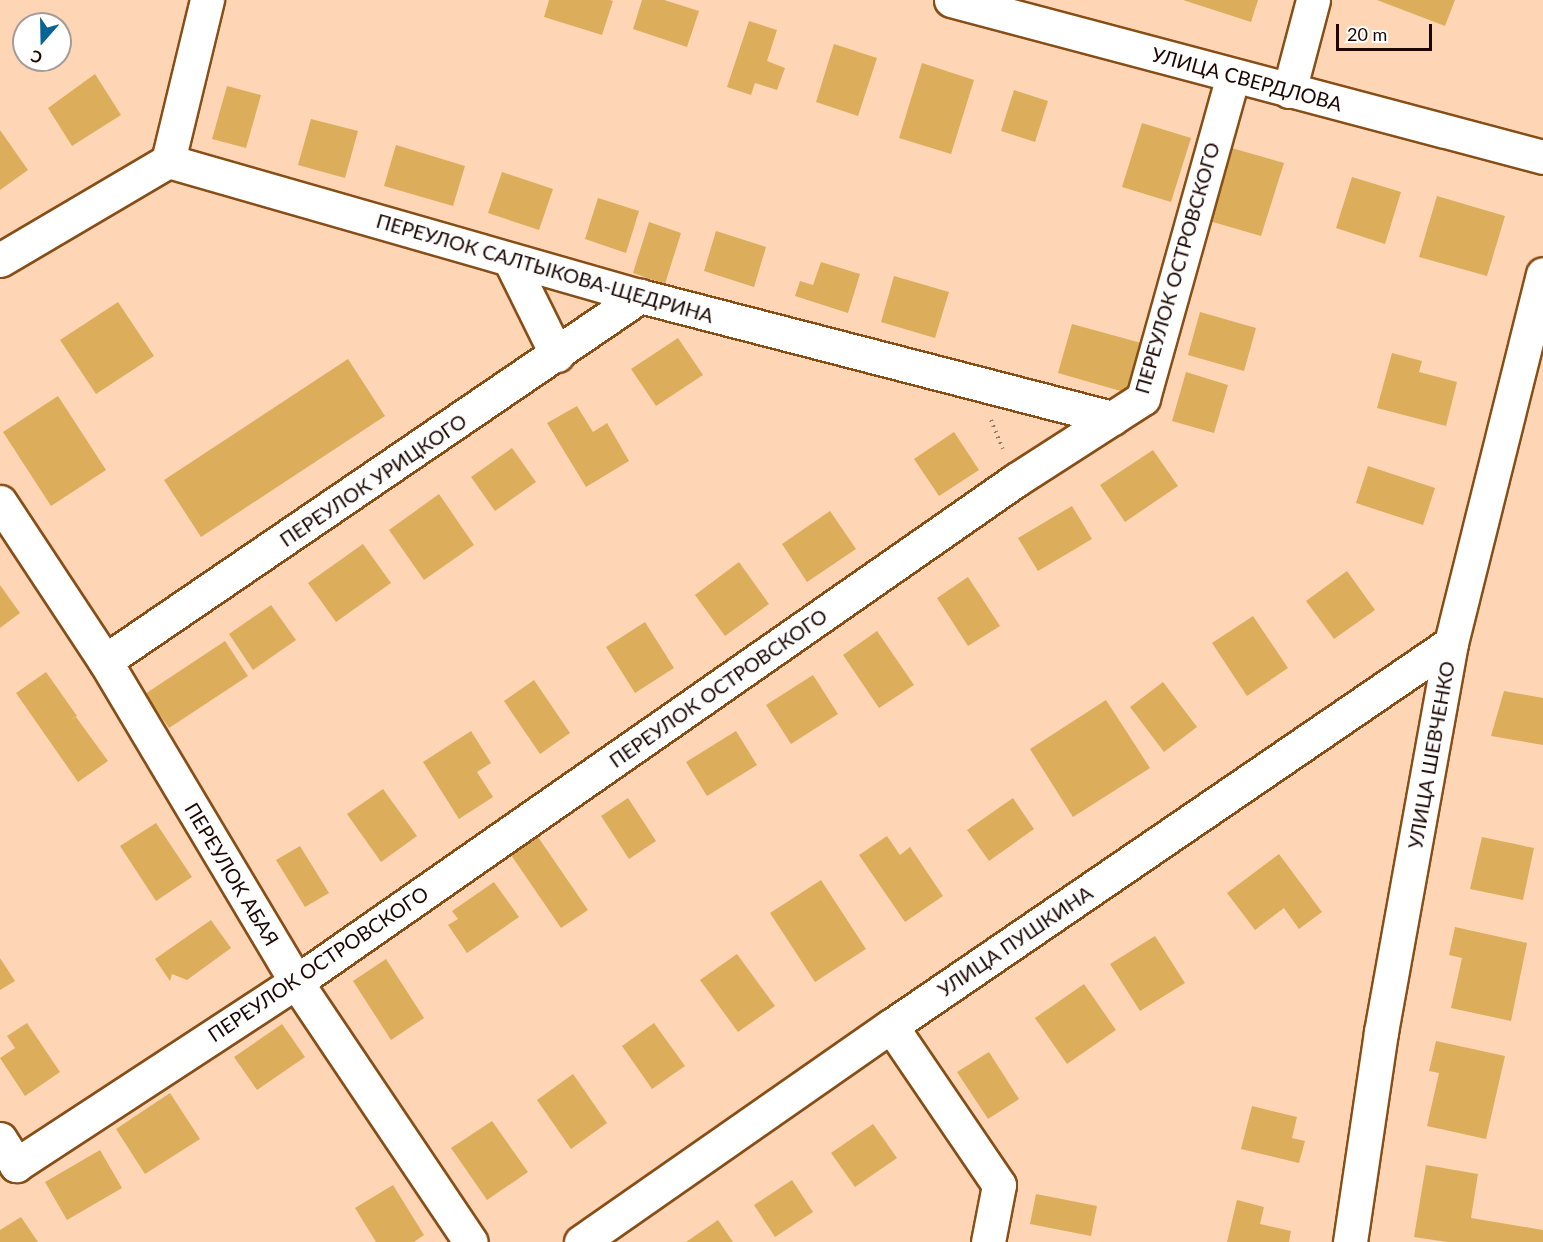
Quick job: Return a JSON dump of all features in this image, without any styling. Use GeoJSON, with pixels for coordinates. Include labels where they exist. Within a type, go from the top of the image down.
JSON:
{"type":"FeatureCollection","features":[{"type":"Feature","properties":{"kind":"lane"},"geometry":{"type":"LineString","coordinates":[[0,260],[168,161],[207,0]]}},
{"type":"Feature","properties":{"kind":"lane","name":"УЛИЦА СВЕРДЛОВА"},"geometry":{"type":"LineString","coordinates":[[951,0],[1289,92],[1543,157]]}},
{"type":"Feature","properties":{"kind":"lane"},"geometry":{"type":"LineString","coordinates":[[1289,92],[1313,0]]}},
{"type":"Feature","properties":{"kind":"lane","name":"ПЕРЕУЛОК ОСТРОВСКОГО"},"geometry":{"type":"LineString","coordinates":[[8,1152],[296,982],[1016,480],[1143,398],[1233,76]]}},
{"type":"Feature","properties":{"kind":"lane","name":"ПЕРЕУЛОК САЛТЫКОВА-ЩЕДРИНА"},"geometry":{"type":"LineString","coordinates":[[168,161],[640,296],[1113,418]]}},
{"type":"Feature","properties":{"kind":"lane"},"geometry":{"type":"LineString","coordinates":[[510,260],[557,355]]}},
{"type":"Feature","properties":{"kind":"lane","name":"УЛИЦА ШЕВЧЕНКО"},"geometry":{"type":"LineString","coordinates":[[1350,1242],[1381,1032],[1451,643],[1543,274]]}},
{"type":"Feature","properties":{"kind":"lane","name":"ПЕРЕУЛОК УРИЦКОГО"},"geometry":{"type":"LineString","coordinates":[[105,661],[557,355],[640,296]]}},
{"type":"Feature","properties":{"kind":"lane","name":"ПЕРЕУЛОК АБАЯ"},"geometry":{"type":"LineString","coordinates":[[0,502],[105,661],[296,982],[471,1242]]}},
{"type":"Feature","properties":{"kind":"lane","name":"УЛИЦА ПУШКИНА"},"geometry":{"type":"LineString","coordinates":[[581,1242],[891,1026],[1451,643]]}},
{"type":"Feature","properties":{"kind":"lane"},"geometry":{"type":"LineString","coordinates":[[891,1026],[999,1185],[988,1242]]}},
{"type":"Feature","properties":{"kind":"path"},"geometry":{"type":"LineString","coordinates":[[974,381],[1016,480]]}},
{"type":"Feature","properties":{"kind":"building"},"geometry":{"type":"Polygon","coordinates":[[[549,0],[613,1],[602,35],[544,17],[549,0]]]}},
{"type":"Feature","properties":{"kind":"building"},"geometry":{"type":"Polygon","coordinates":[[[642,0],[664,0],[699,11],[687,47],[633,29],[642,0]]]}},
{"type":"Feature","properties":{"kind":"building"},"geometry":{"type":"Polygon","coordinates":[[[1183,0],[1258,0],[1251,22],[1183,0]]]}},
{"type":"Feature","properties":{"kind":"building"},"geometry":{"type":"Polygon","coordinates":[[[1377,0],[1455,0],[1445,26],[1377,0]]]}},
{"type":"Feature","properties":{"kind":"building"},"geometry":{"type":"Polygon","coordinates":[[[749,21],[777,30],[767,61],[785,68],[777,90],[755,83],[751,95],[727,87],[749,21]]]}},
{"type":"Feature","properties":{"kind":"building"},"geometry":{"type":"Polygon","coordinates":[[[834,44],[877,58],[858,116],[816,102],[834,44]]]}},
{"type":"Feature","properties":{"kind":"building"},"geometry":{"type":"Polygon","coordinates":[[[922,63],[974,80],[951,154],[899,138],[922,63]]]}},
{"type":"Feature","properties":{"kind":"building"},"geometry":{"type":"Polygon","coordinates":[[[95,74],[121,115],[72,146],[48,108],[95,74]]]}},
{"type":"Feature","properties":{"kind":"building"},"geometry":{"type":"Polygon","coordinates":[[[227,86],[261,95],[246,148],[212,139],[227,86]]]}},
{"type":"Feature","properties":{"kind":"building"},"geometry":{"type":"Polygon","coordinates":[[[1014,90],[1048,101],[1035,142],[1001,131],[1014,90]]]}},
{"type":"Feature","properties":{"kind":"building"},"geometry":{"type":"Polygon","coordinates":[[[311,119],[358,131],[345,178],[298,165],[311,119]]]}},
{"type":"Feature","properties":{"kind":"building"},"geometry":{"type":"Polygon","coordinates":[[[1142,123],[1191,138],[1171,202],[1122,187],[1142,123]]]}},
{"type":"Feature","properties":{"kind":"building"},"geometry":{"type":"Polygon","coordinates":[[[0,130],[28,170],[0,190],[0,130]]]}},
{"type":"Feature","properties":{"kind":"building"},"geometry":{"type":"Polygon","coordinates":[[[396,145],[465,166],[453,206],[384,186],[396,145]]]}},
{"type":"Feature","properties":{"kind":"building"},"geometry":{"type":"Polygon","coordinates":[[[1228,147],[1284,163],[1261,236],[1206,220],[1228,147]]]}},
{"type":"Feature","properties":{"kind":"building"},"geometry":{"type":"Polygon","coordinates":[[[502,172],[553,189],[539,230],[488,213],[502,172]]]}},
{"type":"Feature","properties":{"kind":"building"},"geometry":{"type":"Polygon","coordinates":[[[1352,177],[1401,192],[1385,244],[1336,228],[1352,177]]]}},
{"type":"Feature","properties":{"kind":"building"},"geometry":{"type":"Polygon","coordinates":[[[1437,196],[1505,216],[1487,276],[1419,257],[1437,196]]]}},
{"type":"Feature","properties":{"kind":"building"},"geometry":{"type":"Polygon","coordinates":[[[598,198],[639,211],[626,253],[585,239],[598,198]]]}},
{"type":"Feature","properties":{"kind":"building"},"geometry":{"type":"Polygon","coordinates":[[[649,222],[681,233],[665,284],[633,273],[649,222]]]}},
{"type":"Feature","properties":{"kind":"building"},"geometry":{"type":"Polygon","coordinates":[[[716,231],[766,247],[754,287],[704,271],[716,231]]]}},
{"type":"Feature","properties":{"kind":"building"},"geometry":{"type":"Polygon","coordinates":[[[821,262],[860,274],[848,313],[795,296],[800,281],[813,285],[821,262]]]}},
{"type":"Feature","properties":{"kind":"building"},"geometry":{"type":"Polygon","coordinates":[[[894,276],[949,292],[935,338],[881,322],[894,276]]]}},
{"type":"Feature","properties":{"kind":"building"},"geometry":{"type":"Polygon","coordinates":[[[118,302],[154,356],[96,394],[60,340],[118,302]]]}},
{"type":"Feature","properties":{"kind":"building"},"geometry":{"type":"Polygon","coordinates":[[[1200,312],[1256,328],[1244,371],[1188,355],[1200,312]]]}},
{"type":"Feature","properties":{"kind":"building"},"geometry":{"type":"Polygon","coordinates":[[[1072,324],[1145,344],[1131,394],[1058,373],[1072,324]]]}},
{"type":"Feature","properties":{"kind":"building"},"geometry":{"type":"Polygon","coordinates":[[[678,338],[703,375],[656,406],[631,369],[678,338]]]}},
{"type":"Feature","properties":{"kind":"building"},"geometry":{"type":"Polygon","coordinates":[[[1392,353],[1422,361],[1419,372],[1457,382],[1446,426],[1377,408],[1392,353]]]}},
{"type":"Feature","properties":{"kind":"building"},"geometry":{"type":"Polygon","coordinates":[[[348,359],[385,416],[201,537],[164,480],[348,359]]]}},
{"type":"Feature","properties":{"kind":"building"},"geometry":{"type":"Polygon","coordinates":[[[1186,372],[1228,385],[1214,433],[1172,421],[1186,372]]]}},
{"type":"Feature","properties":{"kind":"building"},"geometry":{"type":"Polygon","coordinates":[[[58,396],[106,470],[51,506],[3,432],[58,396]]]}},
{"type":"Feature","properties":{"kind":"building"},"geometry":{"type":"Polygon","coordinates":[[[577,406],[593,432],[607,423],[629,461],[586,487],[547,423],[577,406]]]}},
{"type":"Feature","properties":{"kind":"building"},"geometry":{"type":"Polygon","coordinates":[[[954,432],[979,470],[939,496],[914,459],[954,432]]]}},
{"type":"Feature","properties":{"kind":"building"},"geometry":{"type":"Polygon","coordinates":[[[512,448],[536,482],[495,511],[471,477],[512,448]]]}},
{"type":"Feature","properties":{"kind":"building"},"geometry":{"type":"Polygon","coordinates":[[[1153,450],[1178,486],[1125,522],[1100,485],[1153,450]]]}},
{"type":"Feature","properties":{"kind":"building"},"geometry":{"type":"Polygon","coordinates":[[[1368,466],[1435,488],[1423,525],[1356,503],[1368,466]]]}},
{"type":"Feature","properties":{"kind":"building"},"geometry":{"type":"Polygon","coordinates":[[[439,494],[474,545],[424,580],[389,530],[439,494]]]}},
{"type":"Feature","properties":{"kind":"building"},"geometry":{"type":"Polygon","coordinates":[[[1072,506],[1092,539],[1038,571],[1018,538],[1072,506]]]}},
{"type":"Feature","properties":{"kind":"building"},"geometry":{"type":"Polygon","coordinates":[[[830,511],[856,549],[807,582],[782,544],[830,511]]]}},
{"type":"Feature","properties":{"kind":"building"},"geometry":{"type":"Polygon","coordinates":[[[363,544],[391,583],[336,622],[308,583],[363,544]]]}},
{"type":"Feature","properties":{"kind":"building"},"geometry":{"type":"Polygon","coordinates":[[[739,562],[769,604],[725,636],[695,595],[739,562]]]}},
{"type":"Feature","properties":{"kind":"building"},"geometry":{"type":"Polygon","coordinates":[[[1347,571],[1375,610],[1334,639],[1306,601],[1347,571]]]}},
{"type":"Feature","properties":{"kind":"building"},"geometry":{"type":"Polygon","coordinates":[[[968,577],[1000,626],[968,646],[937,598],[968,577]]]}},
{"type":"Feature","properties":{"kind":"building"},"geometry":{"type":"Polygon","coordinates":[[[0,585],[20,613],[0,628],[0,585]]]}},
{"type":"Feature","properties":{"kind":"building"},"geometry":{"type":"Polygon","coordinates":[[[271,605],[296,640],[253,670],[229,634],[271,605]]]}},
{"type":"Feature","properties":{"kind":"building"},"geometry":{"type":"Polygon","coordinates":[[[1253,616],[1288,668],[1247,696],[1212,643],[1253,616]]]}},
{"type":"Feature","properties":{"kind":"building"},"geometry":{"type":"Polygon","coordinates":[[[645,622],[674,668],[635,693],[606,647],[645,622]]]}},
{"type":"Feature","properties":{"kind":"building"},"geometry":{"type":"Polygon","coordinates":[[[877,631],[914,685],[879,708],[843,655],[877,631]]]}},
{"type":"Feature","properties":{"kind":"building"},"geometry":{"type":"Polygon","coordinates":[[[225,641],[248,676],[169,728],[145,694],[225,641]]]}},
{"type":"Feature","properties":{"kind":"building"},"geometry":{"type":"Polygon","coordinates":[[[46,672],[77,716],[70,720],[76,717],[108,761],[78,782],[16,693],[46,672]]]}},
{"type":"Feature","properties":{"kind":"building"},"geometry":{"type":"Polygon","coordinates":[[[813,675],[838,714],[791,744],[766,705],[813,675]]]}},
{"type":"Feature","properties":{"kind":"building"},"geometry":{"type":"Polygon","coordinates":[[[534,680],[570,733],[540,754],[504,701],[534,680]]]}},
{"type":"Feature","properties":{"kind":"building"},"geometry":{"type":"Polygon","coordinates":[[[1163,682],[1197,727],[1164,752],[1130,707],[1163,682]]]}},
{"type":"Feature","properties":{"kind":"building"},"geometry":{"type":"Polygon","coordinates":[[[1504,691],[1543,698],[1543,745],[1491,736],[1504,691]]]}},
{"type":"Feature","properties":{"kind":"building"},"geometry":{"type":"Polygon","coordinates":[[[1106,700],[1150,768],[1073,817],[1030,749],[1106,700]]]}},
{"type":"Feature","properties":{"kind":"building"},"geometry":{"type":"Polygon","coordinates":[[[471,731],[491,763],[477,772],[493,797],[459,819],[423,762],[471,731]]]}},
{"type":"Feature","properties":{"kind":"building"},"geometry":{"type":"Polygon","coordinates":[[[736,731],[757,765],[707,796],[686,762],[736,731]]]}},
{"type":"Feature","properties":{"kind":"building"},"geometry":{"type":"Polygon","coordinates":[[[383,789],[417,836],[381,862],[347,814],[383,789]]]}},
{"type":"Feature","properties":{"kind":"building"},"geometry":{"type":"Polygon","coordinates":[[[628,798],[656,841],[629,859],[601,816],[628,798]]]}},
{"type":"Feature","properties":{"kind":"building"},"geometry":{"type":"Polygon","coordinates":[[[1013,798],[1034,829],[989,861],[967,830],[1013,798]]]}},
{"type":"Feature","properties":{"kind":"building"},"geometry":{"type":"Polygon","coordinates":[[[156,823],[192,877],[156,901],[120,846],[156,823]]]}},
{"type":"Feature","properties":{"kind":"building"},"geometry":{"type":"Polygon","coordinates":[[[887,836],[900,855],[910,847],[943,896],[905,922],[859,855],[887,836]]]}},
{"type":"Feature","properties":{"kind":"building"},"geometry":{"type":"Polygon","coordinates":[[[538,837],[588,910],[561,928],[511,855],[538,837]]]}},
{"type":"Feature","properties":{"kind":"building"},"geometry":{"type":"Polygon","coordinates":[[[1482,837],[1534,848],[1523,900],[1470,889],[1482,837]]]}},
{"type":"Feature","properties":{"kind":"building"},"geometry":{"type":"Polygon","coordinates":[[[300,846],[329,893],[305,907],[276,860],[300,846]]]}},
{"type":"Feature","properties":{"kind":"building"},"geometry":{"type":"Polygon","coordinates":[[[1279,854],[1322,912],[1299,929],[1284,908],[1255,930],[1227,893],[1279,854]]]}},
{"type":"Feature","properties":{"kind":"building"},"geometry":{"type":"Polygon","coordinates":[[[821,880],[866,949],[815,982],[770,913],[821,880]]]}},
{"type":"Feature","properties":{"kind":"building"},"geometry":{"type":"Polygon","coordinates":[[[494,882],[519,917],[467,953],[448,925],[458,919],[452,911],[494,882]]]}},
{"type":"Feature","properties":{"kind":"building"},"geometry":{"type":"Polygon","coordinates":[[[211,920],[231,948],[187,980],[172,974],[170,981],[155,959],[211,920]]]}},
{"type":"Feature","properties":{"kind":"building"},"geometry":{"type":"Polygon","coordinates":[[[1455,927],[1527,943],[1511,1021],[1451,1008],[1462,958],[1449,955],[1455,927]]]}},
{"type":"Feature","properties":{"kind":"building"},"geometry":{"type":"Polygon","coordinates":[[[1155,936],[1185,983],[1140,1011],[1110,964],[1155,936]]]}},
{"type":"Feature","properties":{"kind":"building"},"geometry":{"type":"Polygon","coordinates":[[[737,954],[775,1006],[738,1032],[700,980],[737,954]]]}},
{"type":"Feature","properties":{"kind":"building"},"geometry":{"type":"Polygon","coordinates":[[[0,958],[15,981],[0,990],[0,958]]]}},
{"type":"Feature","properties":{"kind":"building"},"geometry":{"type":"Polygon","coordinates":[[[386,959],[424,1018],[391,1040],[353,981],[386,959]]]}},
{"type":"Feature","properties":{"kind":"building"},"geometry":{"type":"Polygon","coordinates":[[[1084,984],[1116,1030],[1067,1064],[1035,1018],[1084,984]]]}},
{"type":"Feature","properties":{"kind":"building"},"geometry":{"type":"Polygon","coordinates":[[[27,1023],[60,1072],[25,1096],[0,1058],[15,1048],[7,1036],[27,1023]]]}},
{"type":"Feature","properties":{"kind":"building"},"geometry":{"type":"Polygon","coordinates":[[[654,1023],[685,1066],[652,1089],[622,1046],[654,1023]]]}},
{"type":"Feature","properties":{"kind":"building"},"geometry":{"type":"Polygon","coordinates":[[[282,1024],[305,1057],[257,1090],[234,1057],[282,1024]]]}},
{"type":"Feature","properties":{"kind":"building"},"geometry":{"type":"Polygon","coordinates":[[[1436,1041],[1505,1056],[1486,1139],[1427,1126],[1439,1073],[1429,1071],[1436,1041]]]}},
{"type":"Feature","properties":{"kind":"building"},"geometry":{"type":"Polygon","coordinates":[[[989,1052],[1019,1099],[988,1119],[957,1072],[989,1052]]]}},
{"type":"Feature","properties":{"kind":"building"},"geometry":{"type":"Polygon","coordinates":[[[573,1074],[607,1123],[571,1149],[537,1100],[573,1074]]]}},
{"type":"Feature","properties":{"kind":"building"},"geometry":{"type":"Polygon","coordinates":[[[170,1093],[200,1139],[145,1174],[116,1129],[170,1093]]]}},
{"type":"Feature","properties":{"kind":"building"},"geometry":{"type":"Polygon","coordinates":[[[1252,1106],[1297,1117],[1292,1138],[1305,1141],[1299,1163],[1241,1149],[1252,1106]]]}},
{"type":"Feature","properties":{"kind":"building"},"geometry":{"type":"Polygon","coordinates":[[[492,1121],[528,1172],[487,1200],[451,1148],[492,1121]]]}},
{"type":"Feature","properties":{"kind":"building"},"geometry":{"type":"Polygon","coordinates":[[[873,1124],[897,1158],[855,1187],[831,1153],[873,1124]]]}},
{"type":"Feature","properties":{"kind":"building"},"geometry":{"type":"Polygon","coordinates":[[[100,1150],[122,1188],[67,1220],[45,1182],[100,1150]]]}},
{"type":"Feature","properties":{"kind":"building"},"geometry":{"type":"Polygon","coordinates":[[[1426,1165],[1478,1174],[1471,1218],[1543,1230],[1543,1242],[1447,1242],[1414,1237],[1426,1165]]]}},
{"type":"Feature","properties":{"kind":"building"},"geometry":{"type":"Polygon","coordinates":[[[792,1180],[813,1212],[775,1237],[754,1205],[792,1180]]]}},
{"type":"Feature","properties":{"kind":"building"},"geometry":{"type":"Polygon","coordinates":[[[393,1185],[424,1235],[414,1242],[376,1242],[355,1208],[393,1185]]]}},
{"type":"Feature","properties":{"kind":"building"},"geometry":{"type":"Polygon","coordinates":[[[1036,1194],[1097,1206],[1091,1236],[1030,1224],[1036,1194]]]}},
{"type":"Feature","properties":{"kind":"building"},"geometry":{"type":"Polygon","coordinates":[[[1237,1200],[1264,1207],[1260,1224],[1291,1231],[1289,1242],[1227,1242],[1237,1200]]]}},
{"type":"Feature","properties":{"kind":"building"},"geometry":{"type":"Polygon","coordinates":[[[21,1217],[38,1242],[0,1242],[0,1230],[21,1217]]]}},
{"type":"Feature","properties":{"kind":"building"},"geometry":{"type":"Polygon","coordinates":[[[718,1220],[733,1242],[686,1242],[718,1220]]]}}]}
